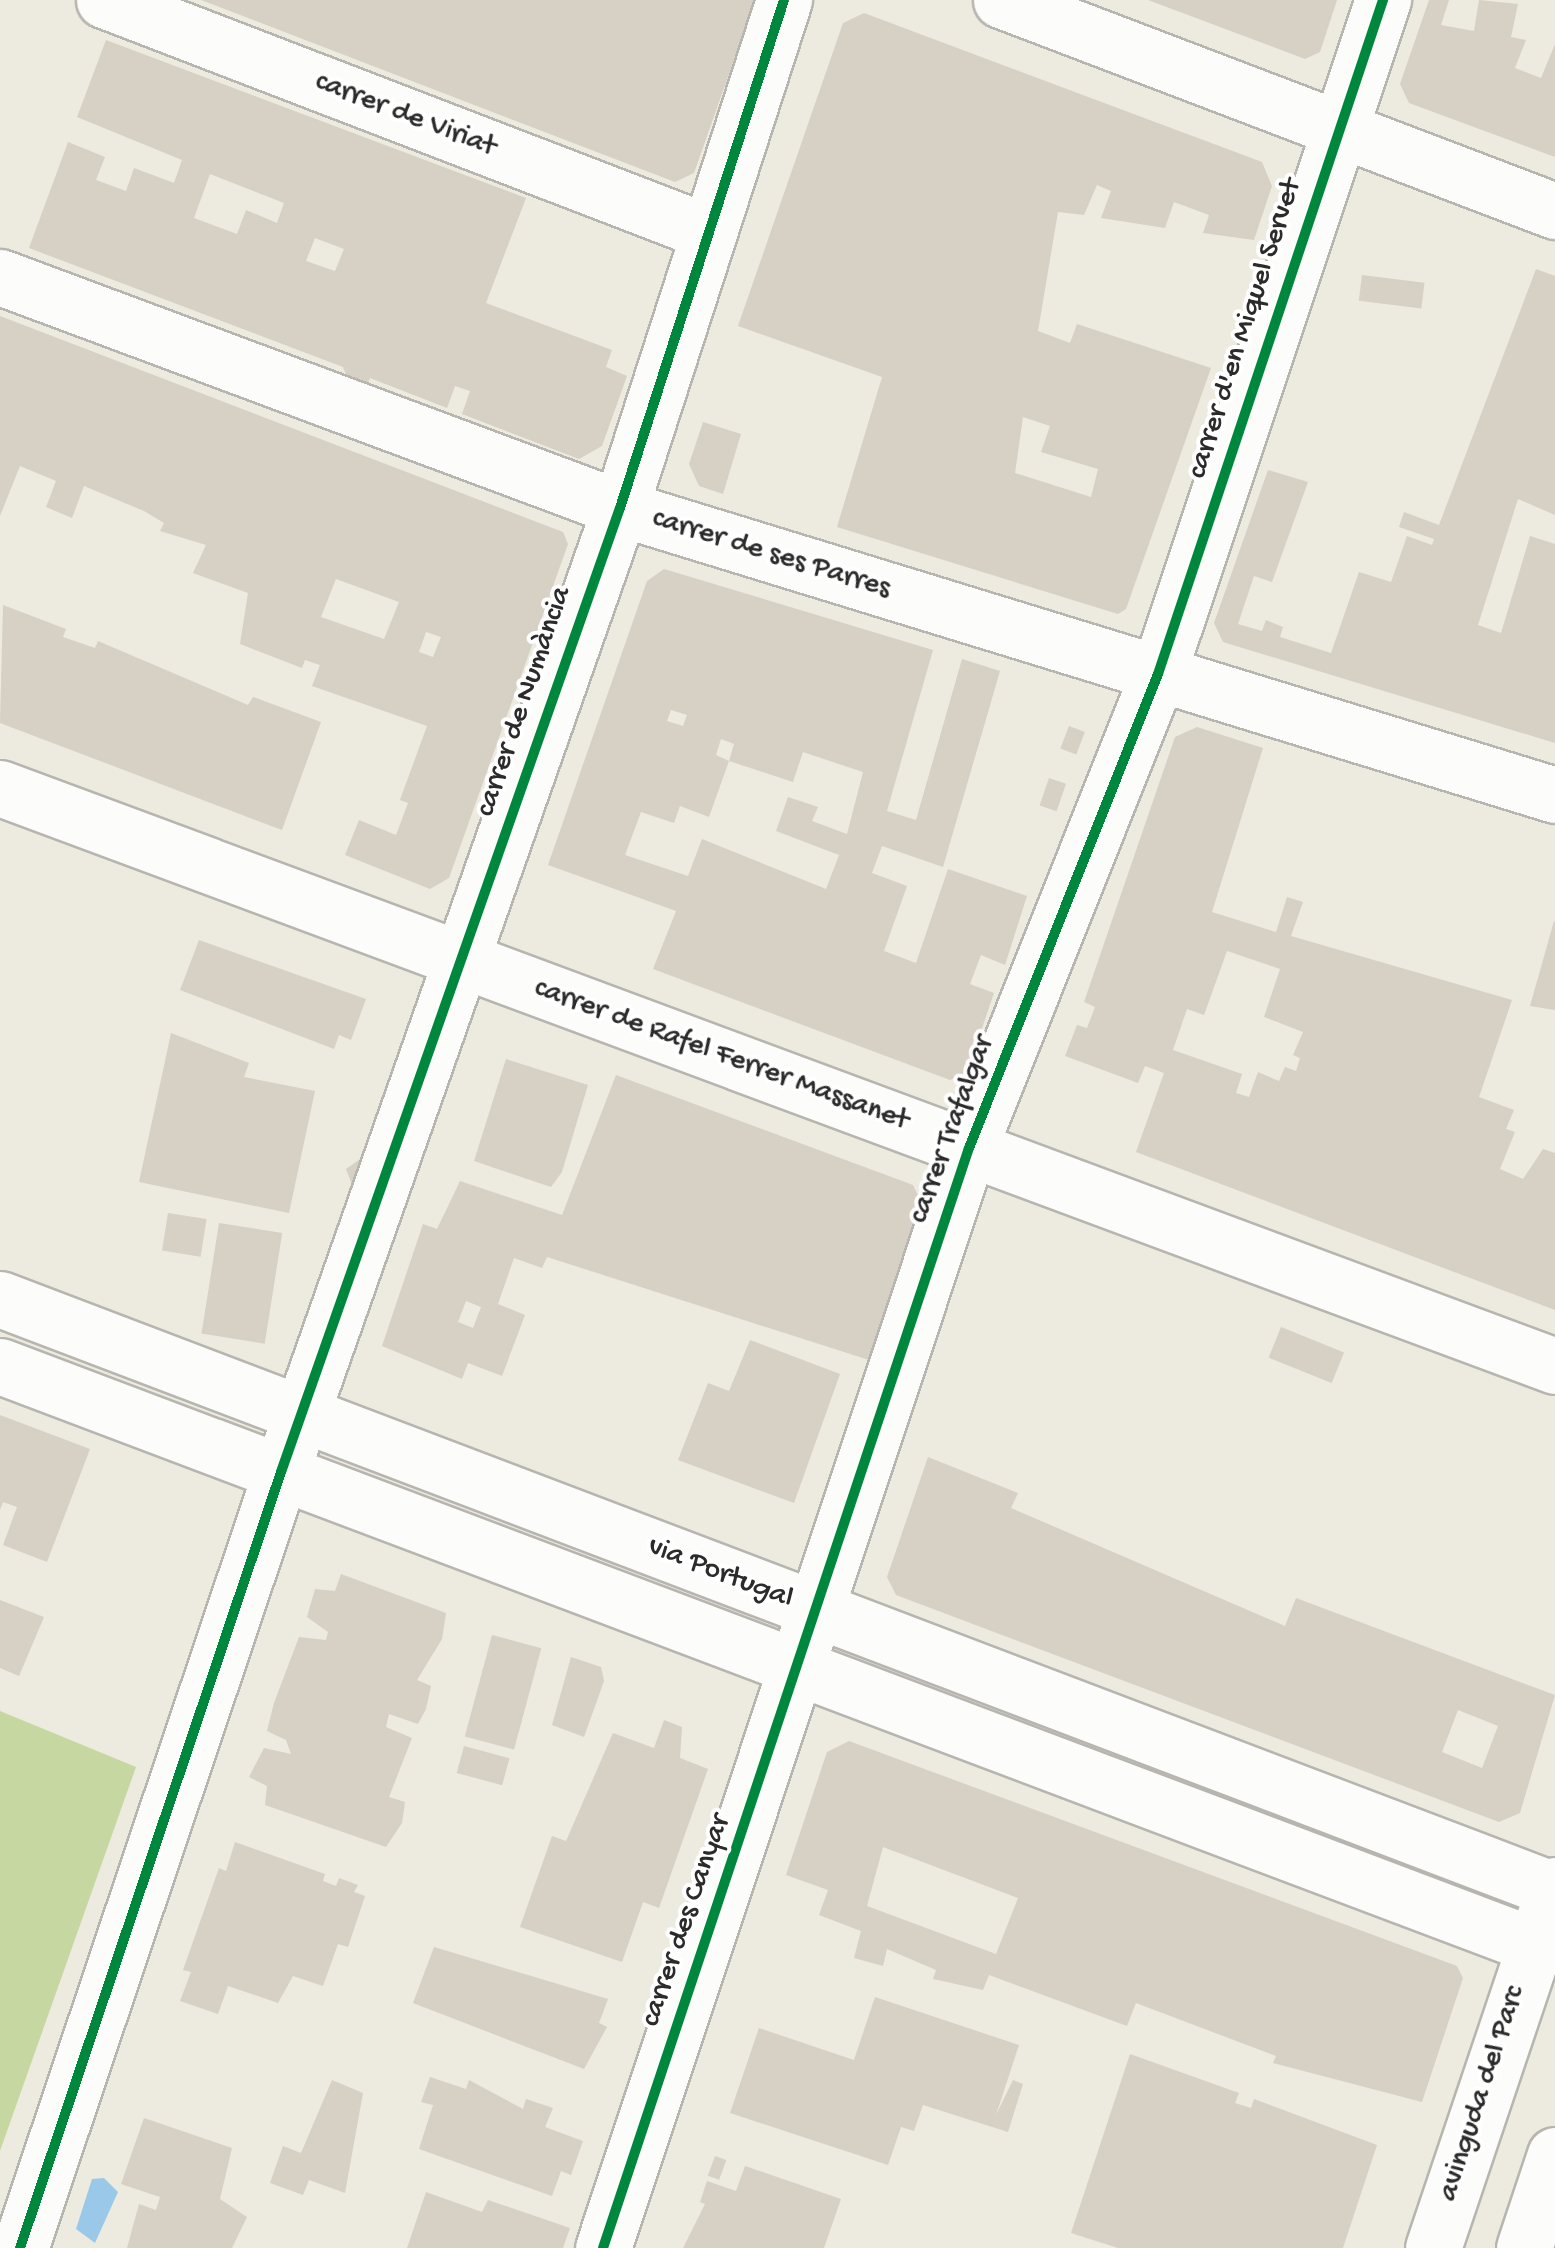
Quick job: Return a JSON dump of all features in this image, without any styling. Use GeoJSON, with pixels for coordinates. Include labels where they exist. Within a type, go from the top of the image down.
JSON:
{"type":"FeatureCollection","features":[{"type":"Feature","properties":{"kind":"street","name":"carrer de Viriat"},"geometry":{"type":"LineString","coordinates":[[104,0],[705,231]]}},
{"type":"Feature","properties":{"kind":"street","name":"carrer de Numància"},"geometry":{"type":"LineString","coordinates":[[20,2248],[281,1472],[620,508],[705,231],[784,0]]}},
{"type":"Feature","properties":{"kind":"street"},"geometry":{"type":"LineString","coordinates":[[1001,0],[1338,132],[1555,211]]}},
{"type":"Feature","properties":{"kind":"street","name":"carrer d'en Miquel Servet"},"geometry":{"type":"LineString","coordinates":[[1158,674],[1383,0]]}},
{"type":"Feature","properties":{"kind":"street","name":"carrer de ses Parres"},"geometry":{"type":"LineString","coordinates":[[0,276],[620,508],[1555,795]]}},
{"type":"Feature","properties":{"kind":"street","name":"carrer Trafalgar"},"geometry":{"type":"LineString","coordinates":[[817,1610],[969,1148],[1158,674]]}},
{"type":"Feature","properties":{"kind":"street","name":"carrer de Rafel Ferrer Massanet"},"geometry":{"type":"LineString","coordinates":[[0,788],[1555,1366]]}},
{"type":"Feature","properties":{"kind":"street","name":"via Portugal"},"geometry":{"type":"LineString","coordinates":[[0,1299],[1554,1887]]}},
{"type":"Feature","properties":{"kind":"street","name":"via Portugal"},"geometry":{"type":"LineString","coordinates":[[0,1366],[1533,1945]]}},
{"type":"Feature","properties":{"kind":"street","name":"carrer des Canyar"},"geometry":{"type":"LineString","coordinates":[[602,2248],[817,1610]]}},
{"type":"Feature","properties":{"kind":"street","name":"avinguda del Parc"},"geometry":{"type":"LineString","coordinates":[[1433,2248],[1554,1887]]}},
{"type":"Feature","properties":{"kind":"street"},"geometry":{"type":"LineString","coordinates":[[1524,2248],[1555,2155]]}},
{"type":"Feature","properties":{"kind":"green space"},"geometry":{"type":"Polygon","coordinates":[[[0,1711],[136,1767],[0,2151],[0,1711]]]}},
{"type":"Feature","properties":{"kind":"water"},"geometry":{"type":"Polygon","coordinates":[[[104,2178],[118,2192],[95,2243],[76,2229],[92,2179],[104,2178]]]}},
{"type":"Feature","properties":{"kind":"building"},"geometry":{"type":"Polygon","coordinates":[[[201,0],[755,0],[694,173],[675,182],[201,0]]]}},
{"type":"Feature","properties":{"kind":"building"},"geometry":{"type":"Polygon","coordinates":[[[1148,0],[1337,0],[1320,52],[1305,59],[1148,0]]]}},
{"type":"Feature","properties":{"kind":"building"},"geometry":{"type":"Polygon","coordinates":[[[1429,0],[1449,0],[1441,25],[1474,31],[1479,0],[1518,4],[1511,37],[1526,40],[1515,68],[1541,78],[1555,44],[1555,157],[1409,103],[1400,84],[1429,0]]]}},
{"type":"Feature","properties":{"kind":"building"},"geometry":{"type":"Polygon","coordinates":[[[864,13],[1262,162],[1272,186],[1254,240],[1203,233],[1209,215],[1174,202],[1165,228],[1101,218],[1111,191],[1097,185],[1084,215],[1058,212],[1038,331],[1070,343],[1077,324],[1211,368],[1126,609],[1118,614],[837,527],[882,377],[738,326],[843,23],[864,13]],[[1023,417],[1015,473],[1091,497],[1098,469],[1041,452],[1050,426],[1023,417]]]}},
{"type":"Feature","properties":{"kind":"building"},"geometry":{"type":"Polygon","coordinates":[[[106,40],[526,198],[486,303],[612,350],[606,367],[627,376],[602,446],[579,459],[462,414],[470,391],[455,386],[447,408],[370,378],[367,385],[347,377],[343,367],[29,248],[68,142],[105,157],[96,180],[126,191],[134,168],[174,183],[182,160],[77,117],[106,40]],[[210,174],[194,218],[237,234],[246,210],[277,223],[284,203],[210,174]],[[315,238],[306,261],[335,271],[344,249],[315,238]]]}},
{"type":"Feature","properties":{"kind":"building"},"geometry":{"type":"Polygon","coordinates":[[[1536,269],[1555,276],[1555,515],[1518,499],[1478,625],[1501,633],[1530,536],[1555,544],[1555,743],[1223,642],[1214,623],[1268,470],[1308,482],[1272,582],[1254,576],[1238,624],[1262,631],[1266,620],[1283,627],[1280,637],[1331,653],[1359,572],[1391,582],[1407,536],[1432,545],[1434,539],[1399,527],[1404,512],[1439,525],[1536,269]]]}},
{"type":"Feature","properties":{"kind":"building"},"geometry":{"type":"Polygon","coordinates":[[[1362,275],[1425,283],[1421,308],[1359,301],[1362,275]]]}},
{"type":"Feature","properties":{"kind":"building"},"geometry":{"type":"Polygon","coordinates":[[[0,316],[563,532],[568,544],[449,878],[430,889],[345,855],[359,820],[396,835],[408,803],[400,800],[427,726],[312,686],[320,665],[305,660],[302,668],[240,644],[248,593],[193,573],[206,545],[160,531],[164,523],[144,511],[84,486],[72,518],[46,507],[56,481],[20,466],[0,516],[0,316]],[[336,579],[321,617],[384,639],[399,602],[336,579]],[[426,632],[419,652],[433,657],[441,637],[426,632]]]}},
{"type":"Feature","properties":{"kind":"building"},"geometry":{"type":"Polygon","coordinates":[[[703,422],[741,434],[723,494],[699,486],[689,464],[703,422]]]}},
{"type":"Feature","properties":{"kind":"building"},"geometry":{"type":"Polygon","coordinates":[[[664,569],[933,650],[887,811],[916,820],[962,659],[1000,671],[943,867],[882,846],[872,873],[907,886],[884,951],[916,963],[948,869],[1027,896],[1005,965],[981,955],[970,984],[994,993],[967,1072],[950,1080],[653,969],[676,911],[548,865],[647,581],[664,569]],[[671,710],[667,721],[683,726],[687,715],[671,710]],[[721,739],[716,755],[729,761],[734,744],[721,739]],[[803,752],[793,782],[729,761],[709,817],[680,806],[674,823],[641,812],[625,855],[688,876],[702,839],[826,889],[839,855],[776,831],[788,797],[818,807],[812,821],[847,834],[863,772],[803,752]]]}},
{"type":"Feature","properties":{"kind":"building"},"geometry":{"type":"Polygon","coordinates":[[[3,605],[66,629],[63,637],[95,648],[98,641],[248,705],[253,697],[321,722],[282,830],[0,723],[3,605]]]}},
{"type":"Feature","properties":{"kind":"building"},"geometry":{"type":"Polygon","coordinates":[[[1069,726],[1085,732],[1076,754],[1060,748],[1069,726]]]}},
{"type":"Feature","properties":{"kind":"building"},"geometry":{"type":"Polygon","coordinates":[[[1197,727],[1263,748],[1212,912],[1276,932],[1287,897],[1303,902],[1291,936],[1512,1000],[1479,1097],[1514,1110],[1506,1129],[1515,1132],[1500,1169],[1523,1179],[1543,1149],[1555,1153],[1555,1310],[1136,1152],[1164,1073],[1145,1066],[1138,1083],[1065,1056],[1077,1025],[1087,1028],[1095,1007],[1084,1002],[1175,737],[1197,727]],[[1227,951],[1204,1015],[1187,1009],[1173,1050],[1242,1074],[1236,1093],[1249,1097],[1258,1072],[1279,1081],[1285,1067],[1296,1071],[1300,1058],[1293,1055],[1303,1032],[1264,1017],[1280,969],[1227,951]]]}},
{"type":"Feature","properties":{"kind":"building"},"geometry":{"type":"Polygon","coordinates":[[[1049,778],[1066,784],[1057,811],[1040,805],[1049,778]]]}},
{"type":"Feature","properties":{"kind":"building"},"geometry":{"type":"Polygon","coordinates":[[[1555,922],[1555,1010],[1530,1006],[1555,922]]]}},
{"type":"Feature","properties":{"kind":"building"},"geometry":{"type":"Polygon","coordinates":[[[199,940],[366,999],[351,1040],[339,1035],[334,1049],[180,990],[199,940]]]}},
{"type":"Feature","properties":{"kind":"building"},"geometry":{"type":"Polygon","coordinates":[[[171,1033],[249,1063],[244,1077],[315,1091],[289,1213],[139,1182],[171,1033]]]}},
{"type":"Feature","properties":{"kind":"building"},"geometry":{"type":"Polygon","coordinates":[[[506,1059],[588,1085],[562,1172],[551,1187],[474,1161],[506,1059]]]}},
{"type":"Feature","properties":{"kind":"building"},"geometry":{"type":"Polygon","coordinates":[[[616,1075],[913,1185],[923,1206],[869,1360],[547,1257],[542,1268],[514,1258],[498,1304],[525,1315],[502,1376],[468,1363],[462,1379],[382,1346],[423,1224],[437,1229],[460,1181],[562,1215],[616,1075]],[[466,1301],[458,1322],[473,1328],[481,1307],[466,1301]]]}},
{"type":"Feature","properties":{"kind":"building"},"geometry":{"type":"Polygon","coordinates":[[[363,1157],[354,1190],[346,1169],[363,1157]]]}},
{"type":"Feature","properties":{"kind":"building"},"geometry":{"type":"Polygon","coordinates":[[[168,1213],[207,1219],[201,1257],[162,1251],[168,1213]]]}},
{"type":"Feature","properties":{"kind":"building"},"geometry":{"type":"Polygon","coordinates":[[[219,1223],[282,1233],[265,1344],[201,1334],[219,1223]]]}},
{"type":"Feature","properties":{"kind":"building"},"geometry":{"type":"Polygon","coordinates":[[[1281,1327],[1344,1352],[1332,1383],[1269,1358],[1281,1327]]]}},
{"type":"Feature","properties":{"kind":"building"},"geometry":{"type":"Polygon","coordinates":[[[750,1340],[840,1374],[794,1503],[678,1460],[708,1383],[729,1391],[750,1340]]]}},
{"type":"Feature","properties":{"kind":"building"},"geometry":{"type":"Polygon","coordinates":[[[0,1415],[90,1449],[47,1562],[3,1545],[17,1507],[3,1502],[0,1510],[0,1415]]]}},
{"type":"Feature","properties":{"kind":"building"},"geometry":{"type":"Polygon","coordinates":[[[928,1457],[1018,1493],[1011,1508],[1285,1626],[1296,1598],[1555,1695],[1520,1813],[1499,1822],[896,1595],[887,1577],[928,1457]],[[1458,1710],[1442,1752],[1482,1768],[1498,1726],[1458,1710]]]}},
{"type":"Feature","properties":{"kind":"building"},"geometry":{"type":"Polygon","coordinates":[[[341,1574],[446,1613],[442,1639],[417,1680],[431,1686],[418,1724],[389,1714],[386,1727],[412,1738],[389,1797],[405,1802],[402,1823],[386,1847],[265,1805],[267,1786],[249,1777],[264,1748],[291,1754],[286,1740],[267,1731],[274,1703],[299,1637],[326,1640],[328,1632],[307,1617],[315,1589],[335,1591],[341,1574]]]}},
{"type":"Feature","properties":{"kind":"building"},"geometry":{"type":"Polygon","coordinates":[[[0,1600],[44,1617],[19,1676],[0,1668],[0,1600]]]}},
{"type":"Feature","properties":{"kind":"building"},"geometry":{"type":"Polygon","coordinates":[[[492,1635],[541,1648],[514,1750],[465,1736],[492,1635]]]}},
{"type":"Feature","properties":{"kind":"building"},"geometry":{"type":"Polygon","coordinates":[[[571,1657],[601,1667],[604,1681],[584,1737],[552,1725],[571,1657]]]}},
{"type":"Feature","properties":{"kind":"building"},"geometry":{"type":"Polygon","coordinates":[[[664,1720],[682,1727],[680,1758],[708,1769],[659,1908],[643,1902],[622,1962],[520,1927],[552,1836],[566,1841],[613,1733],[654,1748],[664,1720]]]}},
{"type":"Feature","properties":{"kind":"building"},"geometry":{"type":"Polygon","coordinates":[[[849,1741],[1457,1966],[1463,1978],[1422,2102],[1273,2063],[1276,2056],[1136,2003],[1127,2026],[989,1975],[983,1990],[933,1979],[936,1970],[887,1949],[883,1966],[854,1958],[861,1931],[819,1915],[828,1890],[786,1875],[827,1752],[849,1741]],[[883,1847],[867,1906],[996,1954],[1018,1898],[883,1847]]]}},
{"type":"Feature","properties":{"kind":"building"},"geometry":{"type":"Polygon","coordinates":[[[464,1746],[509,1758],[502,1785],[457,1773],[464,1746]]]}},
{"type":"Feature","properties":{"kind":"building"},"geometry":{"type":"Polygon","coordinates":[[[235,1842],[325,1874],[323,1881],[336,1886],[339,1878],[358,1885],[354,1892],[365,1896],[348,1947],[338,1944],[323,1986],[293,1976],[278,2003],[228,1986],[218,2014],[180,2001],[191,1972],[183,1970],[219,1868],[226,1871],[235,1842]]]}},
{"type":"Feature","properties":{"kind":"building"},"geometry":{"type":"Polygon","coordinates":[[[434,1947],[608,1999],[599,2023],[607,2027],[584,2069],[413,2003],[434,1947]]]}},
{"type":"Feature","properties":{"kind":"building"},"geometry":{"type":"Polygon","coordinates":[[[875,1997],[1019,2045],[996,2115],[1013,2080],[1023,2084],[1008,2132],[923,2105],[914,2131],[901,2127],[888,2165],[730,2113],[759,2028],[854,2060],[875,1997]]]}},
{"type":"Feature","properties":{"kind":"building"},"geometry":{"type":"Polygon","coordinates":[[[1130,2054],[1239,2093],[1235,2103],[1251,2108],[1254,2099],[1377,2145],[1343,2248],[1118,2248],[1071,2233],[1130,2054]]]}},
{"type":"Feature","properties":{"kind":"building"},"geometry":{"type":"Polygon","coordinates":[[[430,2077],[466,2089],[469,2080],[523,2109],[526,2099],[553,2108],[545,2127],[583,2141],[571,2175],[561,2171],[552,2196],[419,2149],[433,2105],[421,2102],[430,2077]]]}},
{"type":"Feature","properties":{"kind":"building"},"geometry":{"type":"Polygon","coordinates":[[[332,2080],[363,2093],[345,2193],[309,2180],[303,2195],[270,2183],[283,2146],[301,2153],[332,2080]]]}},
{"type":"Feature","properties":{"kind":"building"},"geometry":{"type":"Polygon","coordinates":[[[144,2118],[232,2148],[220,2199],[247,2217],[232,2248],[127,2248],[139,2204],[156,2210],[160,2197],[121,2184],[144,2118]]]}},
{"type":"Feature","properties":{"kind":"building"},"geometry":{"type":"Polygon","coordinates":[[[715,2156],[726,2160],[719,2180],[708,2176],[715,2156]]]}},
{"type":"Feature","properties":{"kind":"building"},"geometry":{"type":"Polygon","coordinates":[[[745,2166],[841,2199],[824,2248],[683,2248],[705,2204],[700,2202],[707,2181],[736,2191],[745,2166]]]}},
{"type":"Feature","properties":{"kind":"building"},"geometry":{"type":"Polygon","coordinates":[[[426,2192],[482,2212],[488,2200],[570,2228],[563,2248],[407,2248],[426,2192]]]}},
{"type":"Feature","properties":{"kind":"cycle path"},"geometry":{"type":"LineString","coordinates":[[20,2248],[281,1472],[620,508],[784,0]]}},
{"type":"Feature","properties":{"kind":"cycle path"},"geometry":{"type":"LineString","coordinates":[[603,2248],[969,1148],[1158,674],[1383,0]]}}]}
